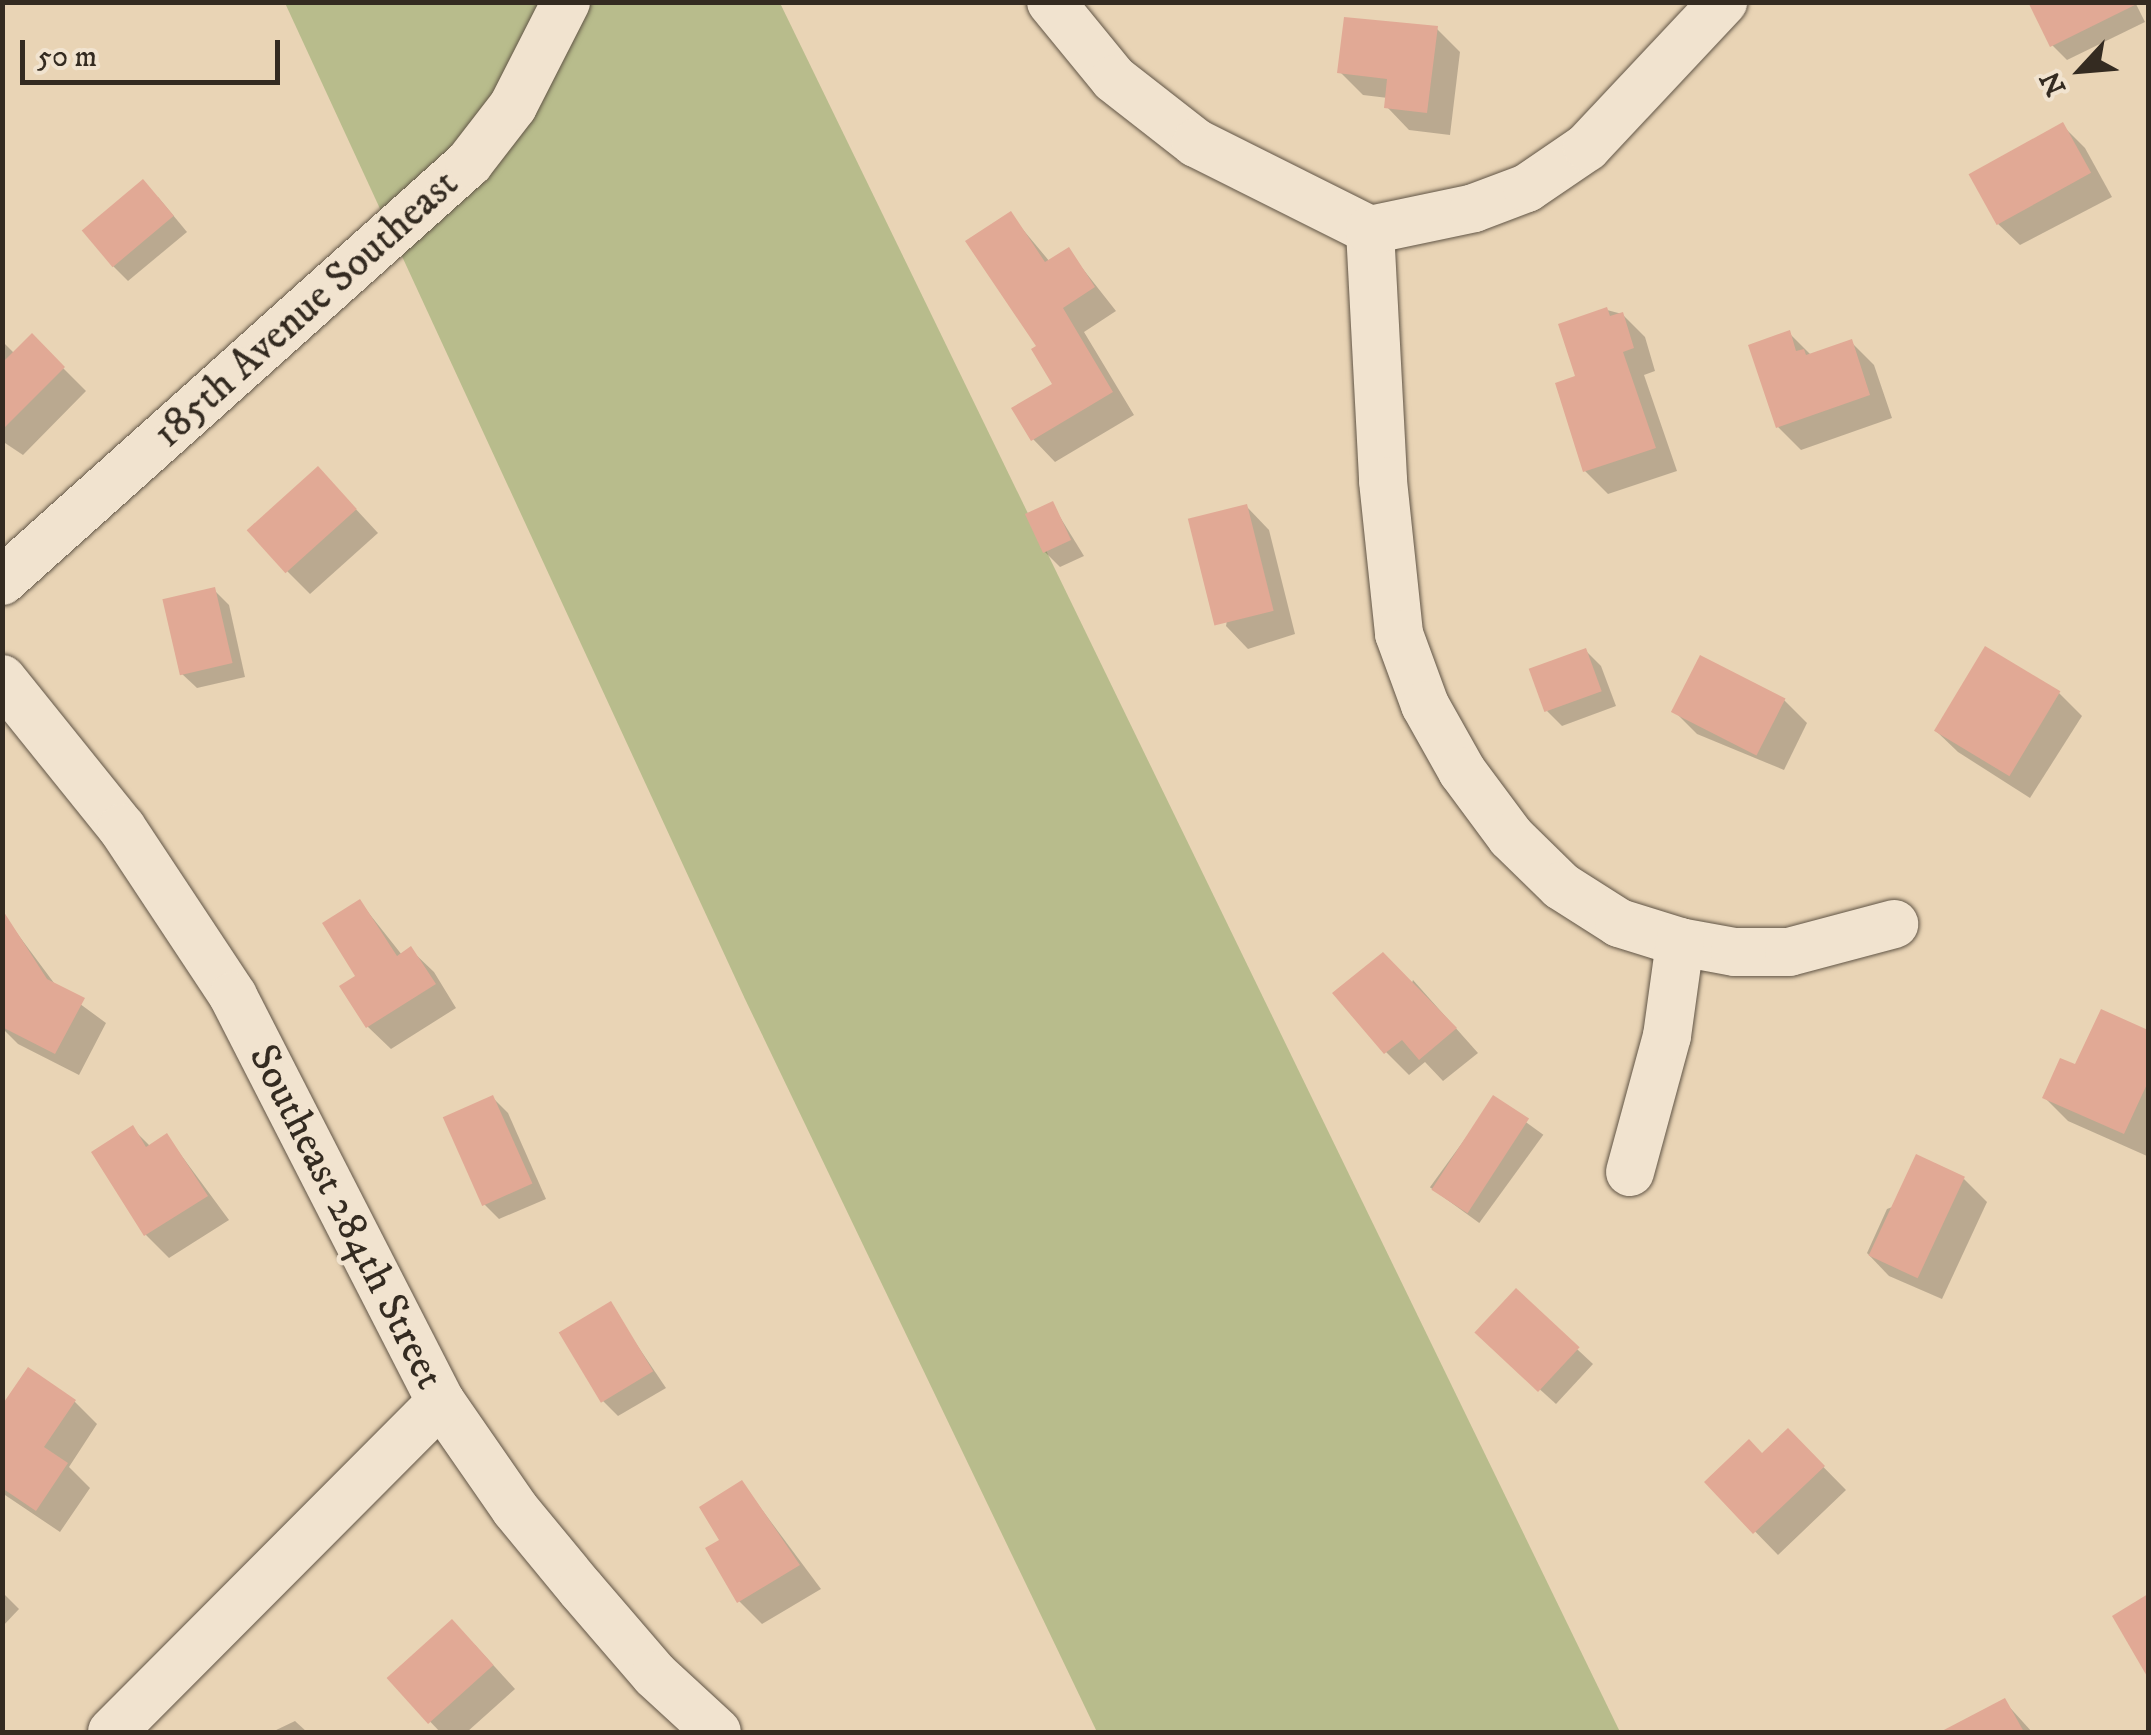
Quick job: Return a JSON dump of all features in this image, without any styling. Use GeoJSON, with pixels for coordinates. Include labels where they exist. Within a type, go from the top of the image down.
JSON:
{"type":"FeatureCollection","features":[{"type":"Feature","properties":{"kind":"street","name":"185th Avenue Southeast"},"geometry":{"type":"LineString","coordinates":[[2,581],[469,163],[512,106],[566,2]]}},
{"type":"Feature","properties":{"kind":"street"},"geometry":{"type":"LineString","coordinates":[[1051,2],[1114,79],[1196,143],[1370,230],[1474,208],[1527,188],[1586,147],[1723,2]]}},
{"type":"Feature","properties":{"kind":"street"},"geometry":{"type":"LineString","coordinates":[[1370,230],[1382,481],[1399,634],[1425,705],[1462,771],[1511,837],[1561,886],[1619,923],[1680,942],[1790,952],[1894,924]]}},
{"type":"Feature","properties":{"kind":"street","name":"Southeast 284th Street"},"geometry":{"type":"LineString","coordinates":[[2,680],[122,828],[233,996],[441,1402],[570,1576],[655,1675],[717,1732]]}},
{"type":"Feature","properties":{"kind":"street"},"geometry":{"type":"LineString","coordinates":[[1630,1172],[1667,1036],[1680,942]]}},
{"type":"Feature","properties":{"kind":"street"},"geometry":{"type":"LineString","coordinates":[[112,1732],[441,1402]]}},
{"type":"Feature","properties":{"kind":"green space"},"geometry":{"type":"Polygon","coordinates":[[[285,3],[780,3],[1620,1732],[1097,1732],[745,999],[285,3]]]}},
{"type":"Feature","properties":{"kind":"building"},"geometry":{"type":"Polygon","coordinates":[[[2028,2],[2141,2],[2050,47],[2028,2]]]}},
{"type":"Feature","properties":{"kind":"building"},"geometry":{"type":"Polygon","coordinates":[[[1344,17],[1438,26],[1427,113],[1384,108],[1387,79],[1337,73],[1344,17]]]}},
{"type":"Feature","properties":{"kind":"building"},"geometry":{"type":"Polygon","coordinates":[[[2063,122],[2091,173],[1997,225],[1969,174],[2063,122]]]}},
{"type":"Feature","properties":{"kind":"building"},"geometry":{"type":"Polygon","coordinates":[[[143,179],[174,216],[113,267],[82,230],[143,179]]]}},
{"type":"Feature","properties":{"kind":"building"},"geometry":{"type":"Polygon","coordinates":[[[1011,211],[1045,262],[1069,247],[1095,287],[1063,308],[1113,392],[1031,441],[1011,408],[1052,384],[1031,349],[1036,346],[965,241],[1011,211]]]}},
{"type":"Feature","properties":{"kind":"building"},"geometry":{"type":"Polygon","coordinates":[[[1607,307],[1610,316],[1623,312],[1634,348],[1623,352],[1656,448],[1583,472],[1555,383],[1575,376],[1558,324],[1607,307]]]}},
{"type":"Feature","properties":{"kind":"building"},"geometry":{"type":"Polygon","coordinates":[[[1790,330],[1796,351],[1804,349],[1806,355],[1852,339],[1870,395],[1776,428],[1748,345],[1790,330]]]}},
{"type":"Feature","properties":{"kind":"building"},"geometry":{"type":"Polygon","coordinates":[[[32,333],[65,367],[2,430],[2,363],[32,333]]]}},
{"type":"Feature","properties":{"kind":"building"},"geometry":{"type":"Polygon","coordinates":[[[318,466],[357,509],[285,573],[247,530],[318,466]]]}},
{"type":"Feature","properties":{"kind":"building"},"geometry":{"type":"Polygon","coordinates":[[[1053,501],[1071,540],[1043,553],[1025,514],[1053,501]]]}},
{"type":"Feature","properties":{"kind":"building"},"geometry":{"type":"Polygon","coordinates":[[[1247,504],[1274,611],[1214,625],[1188,519],[1247,504]]]}},
{"type":"Feature","properties":{"kind":"building"},"geometry":{"type":"Polygon","coordinates":[[[215,587],[233,663],[180,675],[162,599],[215,587]]]}},
{"type":"Feature","properties":{"kind":"building"},"geometry":{"type":"Polygon","coordinates":[[[1985,646],[2060,691],[2009,776],[1934,731],[1985,646]]]}},
{"type":"Feature","properties":{"kind":"building"},"geometry":{"type":"Polygon","coordinates":[[[1586,648],[1602,691],[1544,712],[1529,669],[1586,648]]]}},
{"type":"Feature","properties":{"kind":"building"},"geometry":{"type":"Polygon","coordinates":[[[1700,655],[1786,699],[1756,756],[1671,712],[1700,655]]]}},
{"type":"Feature","properties":{"kind":"building"},"geometry":{"type":"Polygon","coordinates":[[[360,899],[397,956],[411,946],[436,984],[366,1028],[339,986],[355,976],[322,923],[360,899]]]}},
{"type":"Feature","properties":{"kind":"building"},"geometry":{"type":"Polygon","coordinates":[[[2,909],[47,979],[85,998],[55,1054],[2,1027],[2,909]]]}},
{"type":"Feature","properties":{"kind":"building"},"geometry":{"type":"Polygon","coordinates":[[[1383,952],[1457,1028],[1419,1060],[1402,1040],[1384,1054],[1332,993],[1383,952]]]}},
{"type":"Feature","properties":{"kind":"building"},"geometry":{"type":"Polygon","coordinates":[[[2101,1009],[2148,1030],[2148,1082],[2124,1134],[2042,1098],[2060,1058],[2075,1064],[2101,1009]]]}},
{"type":"Feature","properties":{"kind":"building"},"geometry":{"type":"Polygon","coordinates":[[[493,1095],[532,1184],[482,1206],[443,1117],[493,1095]]]}},
{"type":"Feature","properties":{"kind":"building"},"geometry":{"type":"Polygon","coordinates":[[[1493,1095],[1529,1118],[1468,1213],[1431,1190],[1493,1095]]]}},
{"type":"Feature","properties":{"kind":"building"},"geometry":{"type":"Polygon","coordinates":[[[133,1125],[146,1147],[167,1133],[208,1196],[144,1236],[91,1152],[133,1125]]]}},
{"type":"Feature","properties":{"kind":"building"},"geometry":{"type":"Polygon","coordinates":[[[1916,1154],[1965,1177],[1918,1278],[1869,1256],[1916,1154]]]}},
{"type":"Feature","properties":{"kind":"building"},"geometry":{"type":"Polygon","coordinates":[[[1516,1288],[1580,1347],[1538,1392],[1474,1333],[1516,1288]]]}},
{"type":"Feature","properties":{"kind":"building"},"geometry":{"type":"Polygon","coordinates":[[[611,1301],[653,1371],[601,1403],[559,1332],[611,1301]]]}},
{"type":"Feature","properties":{"kind":"building"},"geometry":{"type":"Polygon","coordinates":[[[28,1367],[76,1400],[44,1447],[68,1463],[36,1511],[2,1488],[2,1405],[28,1367]]]}},
{"type":"Feature","properties":{"kind":"building"},"geometry":{"type":"Polygon","coordinates":[[[1788,1428],[1825,1466],[1753,1534],[1704,1482],[1749,1439],[1762,1453],[1788,1428]]]}},
{"type":"Feature","properties":{"kind":"building"},"geometry":{"type":"Polygon","coordinates":[[[742,1480],[800,1565],[737,1603],[705,1548],[719,1540],[699,1507],[742,1480]]]}},
{"type":"Feature","properties":{"kind":"building"},"geometry":{"type":"Polygon","coordinates":[[[2148,1594],[2148,1678],[2112,1616],[2148,1594]]]}},
{"type":"Feature","properties":{"kind":"building"},"geometry":{"type":"Polygon","coordinates":[[[452,1619],[493,1665],[428,1724],[387,1678],[452,1619]]]}},
{"type":"Feature","properties":{"kind":"building"},"geometry":{"type":"Polygon","coordinates":[[[2005,1698],[2024,1732],[1940,1732],[2005,1698]]]}}]}
